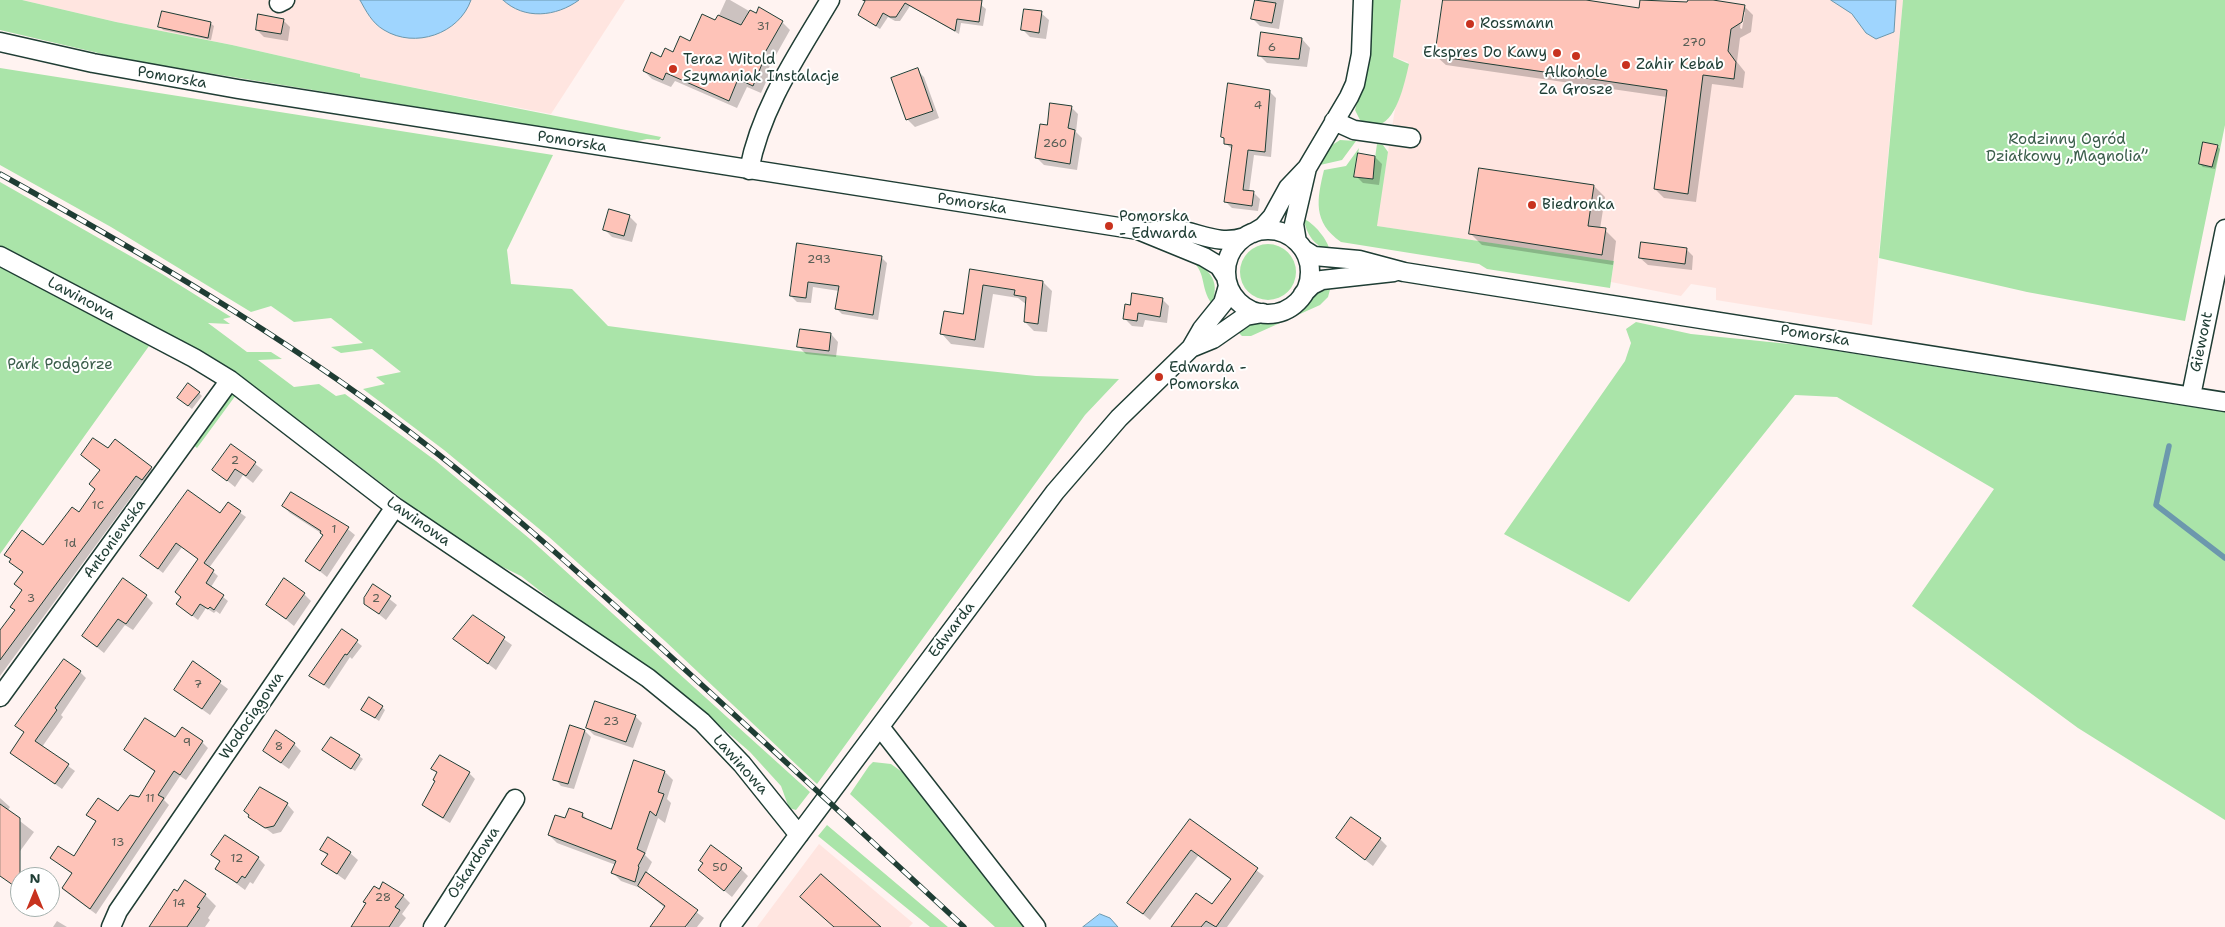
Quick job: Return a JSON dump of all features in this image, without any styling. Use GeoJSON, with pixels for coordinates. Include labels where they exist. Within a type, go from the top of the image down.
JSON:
{"type":"FeatureCollection","features":[{"type":"Feature","properties":{"kind":"street"},"geometry":{"type":"LineString","coordinates":[[749,170],[755,141],[772,100],[830,0]]}},
{"type":"Feature","properties":{"kind":"street"},"geometry":{"type":"LineString","coordinates":[[1307,168],[1294,224],[1300,246],[1307,258],[1309,276],[1303,294],[1290,307],[1273,313],[1264,313],[1246,307],[1233,294],[1227,282],[1228,258],[1232,250],[1249,235],[1268,223],[1288,188],[1307,168],[1349,97],[1358,70],[1362,38],[1362,0]]}},
{"type":"Feature","properties":{"kind":"street","name":"Pomorska"},"geometry":{"type":"LineString","coordinates":[[0,42],[142,73],[1145,232],[1173,230],[1222,241],[1232,241],[1249,235]]}},
{"type":"Feature","properties":{"kind":"street"},"geometry":{"type":"LineString","coordinates":[[1334,121],[1354,130],[1411,138]]}},
{"type":"Feature","properties":{"kind":"street","name":"Giewont"},"geometry":{"type":"LineString","coordinates":[[2190,396],[2225,229]]}},
{"type":"Feature","properties":{"kind":"street"},"geometry":{"type":"LineString","coordinates":[[1249,235],[1262,230],[1281,232],[1300,246]]}},
{"type":"Feature","properties":{"kind":"street","name":"Pomorska"},"geometry":{"type":"LineString","coordinates":[[1145,232],[1168,244],[1204,257],[1219,266],[1227,282]]}},
{"type":"Feature","properties":{"kind":"street","name":"Pomorska"},"geometry":{"type":"LineString","coordinates":[[1300,246],[1314,256],[1359,260],[1404,272],[2225,402]]}},
{"type":"Feature","properties":{"kind":"street","name":"Lawinowa"},"geometry":{"type":"LineString","coordinates":[[0,256],[194,358],[230,380],[395,507],[640,672],[675,698],[702,722],[742,764],[799,834]]}},
{"type":"Feature","properties":{"kind":"street","name":"Pomorska"},"geometry":{"type":"LineString","coordinates":[[1303,294],[1312,285],[1322,280],[1404,272]]}},
{"type":"Feature","properties":{"kind":"street","name":"Edwarda"},"geometry":{"type":"LineString","coordinates":[[730,927],[1055,492],[1119,418],[1191,348],[1202,329],[1223,304],[1227,282]]}},
{"type":"Feature","properties":{"kind":"street","name":"Edwarda"},"geometry":{"type":"LineString","coordinates":[[1191,348],[1213,339],[1237,320],[1254,314],[1264,313]]}},
{"type":"Feature","properties":{"kind":"street","name":"Antoniewska"},"geometry":{"type":"LineString","coordinates":[[0,697],[230,380]]}},
{"type":"Feature","properties":{"kind":"street","name":"Wodociągowa"},"geometry":{"type":"LineString","coordinates":[[111,927],[118,911],[395,507]]}},
{"type":"Feature","properties":{"kind":"street"},"geometry":{"type":"LineString","coordinates":[[880,726],[1036,927]]}},
{"type":"Feature","properties":{"kind":"street","name":"Oskardowa"},"geometry":{"type":"LineString","coordinates":[[433,927],[515,799]]}},
{"type":"Feature","properties":{"kind":"shaded area"},"geometry":{"type":"Polygon","coordinates":[[[22,0],[625,0],[551,114],[359,77],[360,74],[22,0]]]}},
{"type":"Feature","properties":{"kind":"shaded area"},"geometry":{"type":"Polygon","coordinates":[[[1401,0],[1903,0],[1872,325],[1716,300],[1716,288],[1691,284],[1681,296],[1611,282],[1614,261],[1376,226],[1395,109],[1403,87],[1408,62],[1393,57],[1401,0]]]}},
{"type":"Feature","properties":{"kind":"shaded area"},"geometry":{"type":"Polygon","coordinates":[[[819,844],[913,923],[909,927],[757,927],[819,844]]]}},
{"type":"Feature","properties":{"kind":"green space"},"geometry":{"type":"Polygon","coordinates":[[[0,0],[22,0],[360,74],[360,77],[661,137],[659,140],[647,139],[633,142],[128,60],[0,30],[0,0]]]}},
{"type":"Feature","properties":{"kind":"green space"},"geometry":{"type":"Polygon","coordinates":[[[1371,0],[1401,0],[1393,57],[1409,64],[1395,109],[1389,118],[1381,124],[1371,125],[1360,120],[1355,110],[1369,56],[1371,0]]]}},
{"type":"Feature","properties":{"kind":"green space","name":"Rodzinny Ogród Działkowy „Magnolia”"},"geometry":{"type":"Polygon","coordinates":[[[1903,0],[2225,0],[2225,125],[2185,321],[2027,292],[1879,258],[1903,0]]]}},
{"type":"Feature","properties":{"kind":"green space"},"geometry":{"type":"Polygon","coordinates":[[[0,68],[553,155],[507,250],[511,284],[572,289],[608,326],[796,351],[1036,376],[1119,379],[1085,415],[817,784],[665,641],[549,537],[444,450],[363,389],[385,384],[376,377],[401,372],[372,349],[341,353],[331,347],[363,343],[331,318],[294,322],[271,306],[251,312],[111,227],[0,165],[0,68]]]}},
{"type":"Feature","properties":{"kind":"green space"},"geometry":{"type":"Polygon","coordinates":[[[1340,140],[1356,141],[1342,160],[1320,165],[1329,147],[1340,140]]]}},
{"type":"Feature","properties":{"kind":"green space"},"geometry":{"type":"Polygon","coordinates":[[[1377,144],[1383,145],[1388,152],[1377,226],[1614,261],[1610,288],[1487,269],[1479,264],[1341,242],[1325,226],[1321,218],[1319,200],[1324,170],[1346,166],[1359,148],[1354,177],[1372,179],[1377,144]]]}},
{"type":"Feature","properties":{"kind":"green space"},"geometry":{"type":"Polygon","coordinates":[[[0,182],[162,274],[231,317],[223,319],[230,324],[208,323],[247,352],[271,352],[282,359],[258,360],[294,387],[319,384],[336,396],[345,394],[436,461],[530,539],[810,792],[796,810],[789,808],[781,786],[750,752],[666,679],[563,609],[521,576],[474,553],[461,544],[217,360],[87,290],[0,248],[0,182]]]}},
{"type":"Feature","properties":{"kind":"green space"},"geometry":{"type":"Polygon","coordinates":[[[1304,219],[1320,232],[1330,251],[1312,239],[1304,219]]]}},
{"type":"Feature","properties":{"kind":"green space"},"geometry":{"type":"Polygon","coordinates":[[[1268,244],[1279,246],[1288,252],[1294,261],[1296,272],[1294,283],[1288,292],[1279,298],[1268,300],[1257,298],[1248,292],[1242,283],[1240,272],[1242,261],[1248,252],[1257,246],[1268,244]]]}},
{"type":"Feature","properties":{"kind":"green space"},"geometry":{"type":"Polygon","coordinates":[[[1188,258],[1211,275],[1215,287],[1212,304],[1208,298],[1198,268],[1188,258]]]}},
{"type":"Feature","properties":{"kind":"green space","name":"Park Podgórze"},"geometry":{"type":"Polygon","coordinates":[[[0,262],[149,346],[0,554],[0,262]]]}},
{"type":"Feature","properties":{"kind":"green space"},"geometry":{"type":"Polygon","coordinates":[[[1331,286],[1328,297],[1320,305],[1251,336],[1242,336],[1236,330],[1248,323],[1275,321],[1286,318],[1296,313],[1318,291],[1331,286]]]}},
{"type":"Feature","properties":{"kind":"green space"},"geometry":{"type":"Polygon","coordinates":[[[1636,322],[1691,334],[1799,345],[2225,412],[2225,820],[2078,728],[1912,606],[1994,489],[1837,397],[1795,395],[1629,602],[1504,534],[1625,361],[1631,343],[1626,329],[1636,322]]]}},
{"type":"Feature","properties":{"kind":"green space"},"geometry":{"type":"Polygon","coordinates":[[[236,395],[197,448],[192,444],[228,397],[236,395]]]}},
{"type":"Feature","properties":{"kind":"green space"},"geometry":{"type":"Polygon","coordinates":[[[873,762],[891,764],[909,777],[1025,927],[995,927],[850,794],[873,762]]]}},
{"type":"Feature","properties":{"kind":"green space"},"geometry":{"type":"Polygon","coordinates":[[[827,825],[948,927],[930,927],[818,836],[827,825]]]}},
{"type":"Feature","properties":{"kind":"water"},"geometry":{"type":"Polygon","coordinates":[[[360,0],[471,0],[457,22],[446,29],[435,35],[409,38],[396,36],[376,24],[360,0]]]}},
{"type":"Feature","properties":{"kind":"water"},"geometry":{"type":"Polygon","coordinates":[[[503,0],[579,0],[560,10],[540,14],[520,11],[503,0]]]}},
{"type":"Feature","properties":{"kind":"water"},"geometry":{"type":"Polygon","coordinates":[[[1831,0],[1896,0],[1894,32],[1876,39],[1866,33],[1852,14],[1831,0]]]}},
{"type":"Feature","properties":{"kind":"water"},"geometry":{"type":"Polygon","coordinates":[[[1100,914],[1110,918],[1118,927],[1083,927],[1100,914]]]}},
{"type":"Feature","properties":{"kind":"building"},"geometry":{"type":"Polygon","coordinates":[[[863,0],[982,0],[979,22],[957,19],[955,31],[905,3],[896,17],[890,17],[883,13],[876,26],[858,15],[865,1],[863,0]]]}},
{"type":"Feature","properties":{"kind":"building"},"geometry":{"type":"Polygon","coordinates":[[[1255,0],[1276,3],[1272,23],[1251,19],[1255,0]]]}},
{"type":"Feature","properties":{"kind":"building"},"geometry":{"type":"Polygon","coordinates":[[[1443,0],[1586,0],[1639,8],[1640,0],[1687,2],[1688,0],[1713,0],[1745,5],[1742,22],[1731,29],[1728,51],[1736,62],[1734,79],[1703,75],[1688,194],[1654,189],[1667,90],[1435,56],[1443,0]]]}},
{"type":"Feature","properties":{"kind":"building"},"geometry":{"type":"Polygon","coordinates":[[[759,7],[783,21],[759,63],[762,64],[753,86],[738,79],[729,101],[666,73],[663,80],[643,71],[651,52],[661,57],[665,48],[673,52],[680,36],[690,41],[702,14],[715,20],[718,15],[741,25],[750,10],[756,13],[759,7]]]}},
{"type":"Feature","properties":{"kind":"building"},"geometry":{"type":"Polygon","coordinates":[[[1024,9],[1042,11],[1039,33],[1021,30],[1024,9]]]}},
{"type":"Feature","properties":{"kind":"building"},"geometry":{"type":"Polygon","coordinates":[[[162,11],[211,22],[208,38],[158,27],[162,11]]]}},
{"type":"Feature","properties":{"kind":"building"},"geometry":{"type":"Polygon","coordinates":[[[258,14],[284,19],[281,34],[256,30],[258,14]]]}},
{"type":"Feature","properties":{"kind":"building"},"geometry":{"type":"Polygon","coordinates":[[[1261,32],[1302,38],[1299,59],[1258,56],[1261,32]]]}},
{"type":"Feature","properties":{"kind":"building"},"geometry":{"type":"Polygon","coordinates":[[[918,68],[933,111],[906,120],[891,78],[918,68]]]}},
{"type":"Feature","properties":{"kind":"building"},"geometry":{"type":"Polygon","coordinates":[[[1228,83],[1270,90],[1265,152],[1248,150],[1243,190],[1254,191],[1252,206],[1224,202],[1232,145],[1224,144],[1224,138],[1221,137],[1228,83]]]}},
{"type":"Feature","properties":{"kind":"building"},"geometry":{"type":"Polygon","coordinates":[[[1050,103],[1072,106],[1068,128],[1075,130],[1070,164],[1035,158],[1040,124],[1047,125],[1050,103]]]}},
{"type":"Feature","properties":{"kind":"building"},"geometry":{"type":"Polygon","coordinates":[[[2203,142],[2218,145],[2212,167],[2199,164],[2203,142]]]}},
{"type":"Feature","properties":{"kind":"building"},"geometry":{"type":"Polygon","coordinates":[[[1358,153],[1375,156],[1373,179],[1354,177],[1358,153]]]}},
{"type":"Feature","properties":{"kind":"building","name":"Biedronka"},"geometry":{"type":"Polygon","coordinates":[[[1479,168],[1594,185],[1588,226],[1606,228],[1602,255],[1469,234],[1479,168]]]}},
{"type":"Feature","properties":{"kind":"building"},"geometry":{"type":"Polygon","coordinates":[[[609,209],[630,215],[624,236],[603,230],[609,209]]]}},
{"type":"Feature","properties":{"kind":"building"},"geometry":{"type":"Polygon","coordinates":[[[1641,242],[1687,248],[1685,264],[1639,258],[1641,242]]]}},
{"type":"Feature","properties":{"kind":"building"},"geometry":{"type":"Polygon","coordinates":[[[797,243],[882,256],[873,315],[835,309],[839,286],[808,282],[806,298],[790,296],[797,243]]]}},
{"type":"Feature","properties":{"kind":"building"},"geometry":{"type":"Polygon","coordinates":[[[970,269],[1043,281],[1038,324],[1024,322],[1026,297],[1014,295],[1015,290],[983,285],[975,340],[940,334],[944,311],[963,314],[970,269]]]}},
{"type":"Feature","properties":{"kind":"building"},"geometry":{"type":"Polygon","coordinates":[[[1132,293],[1163,298],[1160,317],[1138,313],[1137,321],[1123,319],[1125,304],[1130,305],[1132,293]]]}},
{"type":"Feature","properties":{"kind":"building"},"geometry":{"type":"Polygon","coordinates":[[[800,329],[831,333],[829,351],[797,347],[800,329]]]}},
{"type":"Feature","properties":{"kind":"building"},"geometry":{"type":"Polygon","coordinates":[[[188,383],[200,392],[188,406],[177,398],[188,383]]]}},
{"type":"Feature","properties":{"kind":"building"},"geometry":{"type":"Polygon","coordinates":[[[93,438],[108,448],[115,439],[152,467],[142,480],[136,476],[0,660],[0,630],[15,610],[10,607],[22,590],[14,584],[23,572],[9,562],[11,559],[4,555],[22,530],[43,545],[72,507],[79,512],[95,489],[89,484],[100,470],[81,455],[93,438]]]}},
{"type":"Feature","properties":{"kind":"building"},"geometry":{"type":"Polygon","coordinates":[[[231,444],[256,462],[246,476],[235,469],[227,481],[212,470],[231,444]]]}},
{"type":"Feature","properties":{"kind":"building"},"geometry":{"type":"Polygon","coordinates":[[[188,490],[220,513],[228,502],[241,511],[204,563],[214,570],[206,583],[224,595],[214,610],[200,604],[192,616],[176,604],[181,597],[175,592],[198,559],[176,543],[158,569],[140,556],[188,490]]]}},
{"type":"Feature","properties":{"kind":"building"},"geometry":{"type":"Polygon","coordinates":[[[291,492],[349,527],[320,571],[305,561],[323,535],[320,533],[321,531],[282,506],[291,492]]]}},
{"type":"Feature","properties":{"kind":"building"},"geometry":{"type":"Polygon","coordinates":[[[123,578],[147,595],[126,624],[118,619],[97,647],[82,636],[123,578]]]}},
{"type":"Feature","properties":{"kind":"building"},"geometry":{"type":"Polygon","coordinates":[[[284,578],[305,593],[286,619],[266,605],[284,578]]]}},
{"type":"Feature","properties":{"kind":"building"},"geometry":{"type":"Polygon","coordinates":[[[373,584],[391,596],[379,614],[364,604],[364,598],[373,584]]]}},
{"type":"Feature","properties":{"kind":"building"},"geometry":{"type":"Polygon","coordinates":[[[473,615],[505,637],[488,664],[453,639],[473,615]]]}},
{"type":"Feature","properties":{"kind":"building"},"geometry":{"type":"Polygon","coordinates":[[[342,629],[358,640],[347,655],[345,654],[324,685],[309,676],[342,629]]]}},
{"type":"Feature","properties":{"kind":"building"},"geometry":{"type":"Polygon","coordinates":[[[64,659],[81,671],[35,741],[69,764],[55,784],[10,753],[24,732],[15,726],[64,659]]]}},
{"type":"Feature","properties":{"kind":"building"},"geometry":{"type":"Polygon","coordinates":[[[193,661],[221,681],[202,709],[174,690],[193,661]]]}},
{"type":"Feature","properties":{"kind":"building"},"geometry":{"type":"Polygon","coordinates":[[[369,697],[383,706],[375,718],[361,710],[369,697]]]}},
{"type":"Feature","properties":{"kind":"building"},"geometry":{"type":"Polygon","coordinates":[[[595,701],[636,715],[626,742],[586,728],[595,701]]]}},
{"type":"Feature","properties":{"kind":"building"},"geometry":{"type":"Polygon","coordinates":[[[145,718],[175,737],[182,727],[203,741],[180,775],[174,771],[158,795],[164,798],[90,909],[62,888],[72,873],[50,858],[58,846],[74,856],[96,821],[86,815],[98,798],[118,811],[130,795],[139,797],[155,771],[124,750],[145,718]]]}},
{"type":"Feature","properties":{"kind":"building"},"geometry":{"type":"Polygon","coordinates":[[[570,725],[585,730],[568,784],[553,780],[570,725]]]}},
{"type":"Feature","properties":{"kind":"building"},"geometry":{"type":"Polygon","coordinates":[[[276,730],[295,743],[281,763],[263,751],[276,730]]]}},
{"type":"Feature","properties":{"kind":"building"},"geometry":{"type":"Polygon","coordinates":[[[331,737],[360,755],[351,769],[322,750],[331,737]]]}},
{"type":"Feature","properties":{"kind":"building"},"geometry":{"type":"Polygon","coordinates":[[[440,755],[470,772],[443,818],[422,805],[435,781],[433,780],[437,772],[431,769],[440,755]]]}},
{"type":"Feature","properties":{"kind":"building"},"geometry":{"type":"Polygon","coordinates":[[[634,760],[665,771],[658,792],[664,794],[656,816],[650,811],[637,849],[645,853],[638,866],[635,882],[611,873],[616,861],[548,835],[555,815],[565,818],[569,808],[583,813],[582,817],[611,829],[634,760]]]}},
{"type":"Feature","properties":{"kind":"building"},"geometry":{"type":"Polygon","coordinates":[[[260,787],[288,803],[274,826],[265,828],[248,817],[249,815],[244,811],[260,787]]]}},
{"type":"Feature","properties":{"kind":"building"},"geometry":{"type":"Polygon","coordinates":[[[0,804],[20,818],[20,867],[10,867],[10,883],[0,876],[0,804]]]}},
{"type":"Feature","properties":{"kind":"building"},"geometry":{"type":"Polygon","coordinates":[[[1351,817],[1381,838],[1365,860],[1336,838],[1351,817]]]}},
{"type":"Feature","properties":{"kind":"building"},"geometry":{"type":"Polygon","coordinates":[[[1190,819],[1258,868],[1216,927],[1206,921],[1201,927],[1171,927],[1196,893],[1212,904],[1231,879],[1191,850],[1143,914],[1127,903],[1190,819]]]}},
{"type":"Feature","properties":{"kind":"building"},"geometry":{"type":"Polygon","coordinates":[[[225,835],[259,857],[245,878],[242,876],[237,883],[215,869],[220,861],[211,855],[225,835]]]}},
{"type":"Feature","properties":{"kind":"building"},"geometry":{"type":"Polygon","coordinates":[[[328,837],[351,852],[337,874],[321,864],[328,854],[320,850],[328,837]]]}},
{"type":"Feature","properties":{"kind":"building"},"geometry":{"type":"Polygon","coordinates":[[[711,845],[742,868],[724,891],[698,870],[703,863],[700,861],[711,845]]]}},
{"type":"Feature","properties":{"kind":"building"},"geometry":{"type":"Polygon","coordinates":[[[646,872],[698,910],[685,927],[650,927],[665,906],[638,886],[646,872]]]}},
{"type":"Feature","properties":{"kind":"building"},"geometry":{"type":"Polygon","coordinates":[[[821,874],[881,927],[834,927],[800,897],[821,874]]]}},
{"type":"Feature","properties":{"kind":"building"},"geometry":{"type":"Polygon","coordinates":[[[185,880],[206,894],[197,907],[200,908],[187,927],[149,927],[174,889],[177,891],[185,880]]]}},
{"type":"Feature","properties":{"kind":"building"},"geometry":{"type":"Polygon","coordinates":[[[383,882],[404,895],[395,907],[400,910],[389,927],[351,927],[366,903],[363,902],[374,886],[379,889],[383,882]]]}},
{"type":"Feature","properties":{"kind":"waterway"},"geometry":{"type":"LineString","coordinates":[[2169,446],[2156,505],[2225,558]]}},
{"type":"Feature","properties":{"kind":"railway"},"geometry":{"type":"LineString","coordinates":[[0,174],[105,233],[259,327],[359,394],[407,430],[508,511],[605,597],[964,927]]}},
{"type":"Feature","properties":{"kind":"place","name":"Rossmann"},"geometry":{"type":"Point","coordinates":[1470,24]}},
{"type":"Feature","properties":{"kind":"place","name":"Ekspres Do Kawy"},"geometry":{"type":"Point","coordinates":[1557,53]}},
{"type":"Feature","properties":{"kind":"place","name":"Alkohole Za Grosze"},"geometry":{"type":"Point","coordinates":[1576,56]}},
{"type":"Feature","properties":{"kind":"place","name":"Zahir Kebab"},"geometry":{"type":"Point","coordinates":[1626,65]}},
{"type":"Feature","properties":{"kind":"place","name":"Teraz Witold Szymaniak Instalacje"},"geometry":{"type":"Point","coordinates":[673,69]}},
{"type":"Feature","properties":{"kind":"place","name":"Biedronka"},"geometry":{"type":"Point","coordinates":[1532,205]}},
{"type":"Feature","properties":{"kind":"place","name":"Pomorska - Edwarda"},"geometry":{"type":"Point","coordinates":[1109,226]}},
{"type":"Feature","properties":{"kind":"place","name":"Edwarda - Pomorska"},"geometry":{"type":"Point","coordinates":[1159,377]}}]}
